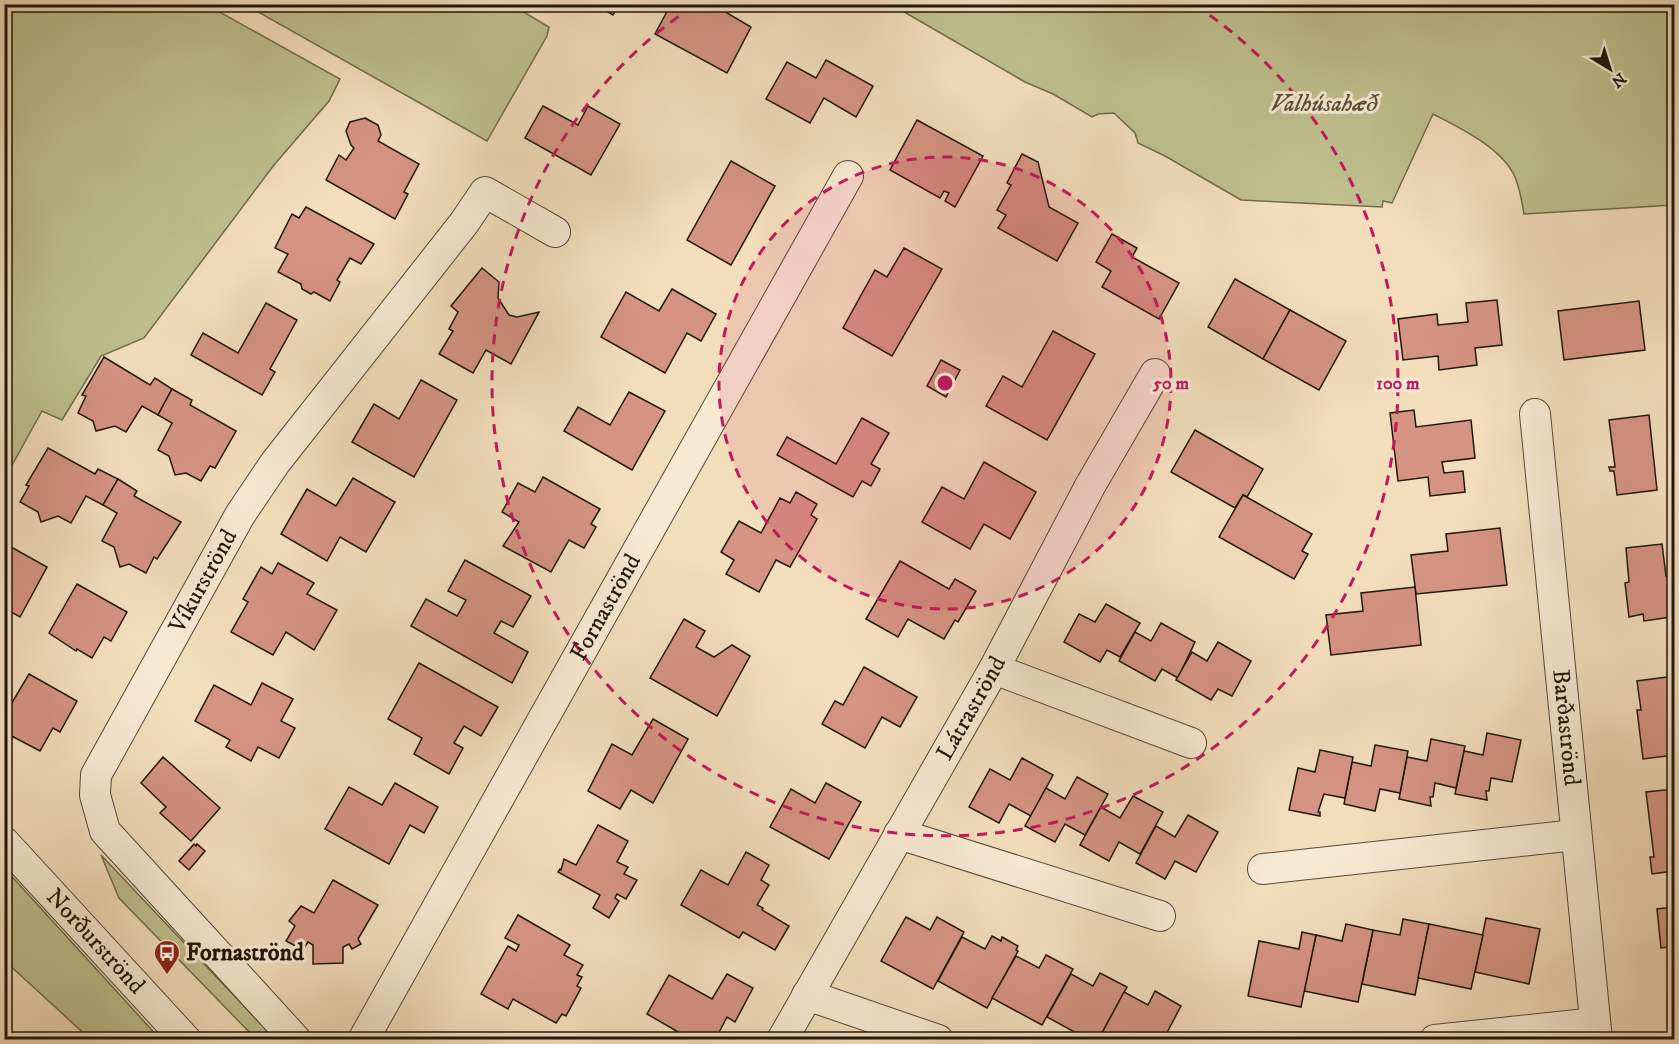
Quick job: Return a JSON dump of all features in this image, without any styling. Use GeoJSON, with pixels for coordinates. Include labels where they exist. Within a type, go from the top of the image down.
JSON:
{"type":"FeatureCollection","features":[{"type":"Feature","properties":{"kind":"street","name":"Fornaströnd"},"geometry":{"type":"LineString","coordinates":[[363,1040],[848,176]]}},
{"type":"Feature","properties":{"kind":"street","name":"Víkurströnd"},"geometry":{"type":"LineString","coordinates":[[296,1040],[105,831],[95,795],[96,775],[240,515],[275,463],[464,223],[485,192],[555,232]]}},
{"type":"Feature","properties":{"kind":"street","name":"Látraströnd"},"geometry":{"type":"LineString","coordinates":[[782,1040],[994,669],[1090,486],[1155,374]]}},
{"type":"Feature","properties":{"kind":"street","name":"Barðaströnd"},"geometry":{"type":"LineString","coordinates":[[1535,414],[1596,1031]]}},
{"type":"Feature","properties":{"kind":"street"},"geometry":{"type":"LineString","coordinates":[[994,669],[1191,743]]}},
{"type":"Feature","properties":{"kind":"street"},"geometry":{"type":"LineString","coordinates":[[899,834],[1160,916]]}},
{"type":"Feature","properties":{"kind":"street"},"geometry":{"type":"LineString","coordinates":[[1263,869],[1575,835]]}},
{"type":"Feature","properties":{"kind":"street","name":"Norðurströnd"},"geometry":{"type":"LineString","coordinates":[[4,842],[186,1040]]}},
{"type":"Feature","properties":{"kind":"street"},"geometry":{"type":"LineString","coordinates":[[98,943],[147,971],[209,1040]]}},
{"type":"Feature","properties":{"kind":"street"},"geometry":{"type":"LineString","coordinates":[[807,995],[938,1040]]}},
{"type":"Feature","properties":{"kind":"street"},"geometry":{"type":"LineString","coordinates":[[1435,1040],[1596,1031]]}},
{"type":"Feature","properties":{"kind":"green space"},"geometry":{"type":"Polygon","coordinates":[[[5,4],[207,5],[340,79],[329,101],[274,165],[144,338],[101,356],[62,420],[42,411],[5,478],[5,4]]]}},
{"type":"Feature","properties":{"kind":"green space"},"geometry":{"type":"Polygon","coordinates":[[[246,5],[512,5],[549,27],[547,36],[487,141],[246,5]]]}},
{"type":"Feature","properties":{"kind":"green space","name":"Valhúsahæð"},"geometry":{"type":"Polygon","coordinates":[[[892,5],[1674,5],[1674,205],[1524,214],[1515,177],[1500,157],[1479,140],[1433,114],[1392,203],[1383,201],[1382,207],[1241,200],[1138,143],[1135,133],[1114,113],[1098,114],[1092,117],[1053,94],[1025,82],[892,5]]]}},
{"type":"Feature","properties":{"kind":"green space"},"geometry":{"type":"Polygon","coordinates":[[[101,855],[275,1039],[256,1039],[119,898],[101,855]]]}},
{"type":"Feature","properties":{"kind":"green space"},"geometry":{"type":"Polygon","coordinates":[[[5,869],[160,1039],[90,1039],[5,961],[5,869]]]}},
{"type":"Feature","properties":{"kind":"building"},"geometry":{"type":"Polygon","coordinates":[[[594,4],[619,4],[613,15],[594,4]]]}},
{"type":"Feature","properties":{"kind":"building"},"geometry":{"type":"Polygon","coordinates":[[[671,4],[712,4],[751,27],[727,73],[655,34],[671,4]]]}},
{"type":"Feature","properties":{"kind":"building"},"geometry":{"type":"Polygon","coordinates":[[[826,60],[873,86],[856,117],[824,98],[810,123],[766,99],[787,62],[816,78],[826,60]]]}},
{"type":"Feature","properties":{"kind":"building"},"geometry":{"type":"Polygon","coordinates":[[[543,106],[578,125],[588,106],[620,124],[591,175],[525,138],[543,106]]]}},
{"type":"Feature","properties":{"kind":"building"},"geometry":{"type":"Polygon","coordinates":[[[365,118],[378,125],[381,135],[378,141],[419,164],[404,192],[408,194],[395,219],[326,180],[339,155],[346,160],[354,148],[346,131],[350,122],[365,118]]]}},
{"type":"Feature","properties":{"kind":"building"},"geometry":{"type":"Polygon","coordinates":[[[917,120],[983,156],[955,207],[945,201],[949,193],[944,191],[940,198],[890,170],[917,120]]]}},
{"type":"Feature","properties":{"kind":"building"},"geometry":{"type":"Polygon","coordinates":[[[1022,154],[1038,162],[1049,207],[1078,223],[1057,261],[998,228],[1006,215],[997,210],[1011,185],[1007,183],[1022,154]]]}},
{"type":"Feature","properties":{"kind":"building"},"geometry":{"type":"Polygon","coordinates":[[[731,161],[775,186],[731,265],[687,240],[731,161]]]}},
{"type":"Feature","properties":{"kind":"building"},"geometry":{"type":"Polygon","coordinates":[[[306,207],[374,244],[361,264],[350,258],[337,280],[340,282],[330,301],[314,292],[311,294],[302,289],[301,284],[278,272],[288,254],[275,248],[292,214],[299,218],[306,207]]]}},
{"type":"Feature","properties":{"kind":"building"},"geometry":{"type":"Polygon","coordinates":[[[1112,234],[1137,248],[1132,257],[1179,283],[1159,319],[1102,287],[1111,271],[1096,262],[1112,234]]]}},
{"type":"Feature","properties":{"kind":"building"},"geometry":{"type":"Polygon","coordinates":[[[904,248],[942,269],[892,356],[843,328],[875,270],[887,277],[904,248]]]}},
{"type":"Feature","properties":{"kind":"building"},"geometry":{"type":"Polygon","coordinates":[[[482,268],[499,282],[498,298],[509,315],[517,317],[539,312],[511,364],[486,350],[473,373],[439,354],[453,331],[449,329],[458,312],[451,306],[482,268]]]}},
{"type":"Feature","properties":{"kind":"building"},"geometry":{"type":"Polygon","coordinates":[[[1235,279],[1290,310],[1263,359],[1208,327],[1235,279]]]}},
{"type":"Feature","properties":{"kind":"building"},"geometry":{"type":"Polygon","coordinates":[[[672,289],[716,314],[701,341],[687,333],[665,373],[601,337],[626,292],[659,311],[672,289]]]}},
{"type":"Feature","properties":{"kind":"building"},"geometry":{"type":"Polygon","coordinates":[[[1497,300],[1502,345],[1475,348],[1477,365],[1439,370],[1438,356],[1403,360],[1398,319],[1437,314],[1438,325],[1468,322],[1466,303],[1497,300]]]}},
{"type":"Feature","properties":{"kind":"building"},"geometry":{"type":"Polygon","coordinates":[[[1639,301],[1645,350],[1564,360],[1558,311],[1639,301]]]}},
{"type":"Feature","properties":{"kind":"building"},"geometry":{"type":"Polygon","coordinates":[[[266,303],[297,320],[270,369],[275,372],[262,395],[191,355],[203,333],[238,353],[266,303]]]}},
{"type":"Feature","properties":{"kind":"building"},"geometry":{"type":"Polygon","coordinates":[[[1290,310],[1346,341],[1319,390],[1263,359],[1290,310]]]}},
{"type":"Feature","properties":{"kind":"building"},"geometry":{"type":"Polygon","coordinates":[[[1053,331],[1095,354],[1047,440],[986,406],[1003,376],[1022,387],[1053,331]]]}},
{"type":"Feature","properties":{"kind":"building"},"geometry":{"type":"Polygon","coordinates":[[[104,357],[150,385],[155,378],[172,389],[158,415],[142,406],[126,432],[115,426],[96,431],[93,421],[78,413],[86,396],[82,395],[104,357]]]}},
{"type":"Feature","properties":{"kind":"building"},"geometry":{"type":"Polygon","coordinates":[[[941,360],[960,370],[946,397],[927,386],[941,360]]]}},
{"type":"Feature","properties":{"kind":"building"},"geometry":{"type":"Polygon","coordinates":[[[421,380],[457,400],[414,477],[352,442],[374,404],[399,419],[421,380]]]}},
{"type":"Feature","properties":{"kind":"building"},"geometry":{"type":"Polygon","coordinates":[[[172,389],[192,400],[190,405],[236,431],[215,468],[210,466],[201,481],[186,473],[175,475],[169,456],[158,450],[172,423],[158,415],[172,389]]]}},
{"type":"Feature","properties":{"kind":"building"},"geometry":{"type":"Polygon","coordinates":[[[629,392],[665,411],[632,470],[564,431],[578,407],[610,425],[629,392]]]}},
{"type":"Feature","properties":{"kind":"building"},"geometry":{"type":"Polygon","coordinates":[[[1414,410],[1416,427],[1471,420],[1475,458],[1442,462],[1444,473],[1463,471],[1465,492],[1430,496],[1428,477],[1398,481],[1390,413],[1414,410]]]}},
{"type":"Feature","properties":{"kind":"building"},"geometry":{"type":"Polygon","coordinates":[[[1649,415],[1657,490],[1617,495],[1614,471],[1610,471],[1609,467],[1615,467],[1609,420],[1649,415]]]}},
{"type":"Feature","properties":{"kind":"building"},"geometry":{"type":"Polygon","coordinates":[[[862,418],[889,433],[871,464],[880,469],[871,486],[862,481],[853,497],[777,455],[787,437],[836,464],[862,418]]]}},
{"type":"Feature","properties":{"kind":"building"},"geometry":{"type":"Polygon","coordinates":[[[1195,430],[1263,469],[1247,497],[1243,495],[1235,508],[1171,472],[1195,430]]]}},
{"type":"Feature","properties":{"kind":"building"},"geometry":{"type":"Polygon","coordinates":[[[48,448],[95,474],[98,469],[118,479],[103,505],[86,496],[71,523],[58,516],[41,522],[38,512],[20,502],[29,486],[26,485],[48,448]]]}},
{"type":"Feature","properties":{"kind":"building"},"geometry":{"type":"Polygon","coordinates":[[[984,462],[1036,492],[1010,539],[984,524],[970,549],[922,522],[942,487],[964,499],[984,462]]]}},
{"type":"Feature","properties":{"kind":"building"},"geometry":{"type":"Polygon","coordinates":[[[543,477],[600,509],[591,524],[596,527],[584,548],[569,540],[551,572],[503,546],[519,522],[502,512],[518,483],[535,492],[543,477]]]}},
{"type":"Feature","properties":{"kind":"building"},"geometry":{"type":"Polygon","coordinates":[[[353,478],[395,502],[366,552],[340,537],[327,561],[281,534],[307,489],[336,506],[353,478]]]}},
{"type":"Feature","properties":{"kind":"building"},"geometry":{"type":"Polygon","coordinates":[[[118,479],[137,491],[134,496],[181,522],[157,559],[154,557],[146,573],[129,564],[120,567],[114,547],[102,541],[117,513],[103,505],[118,479]]]}},
{"type":"Feature","properties":{"kind":"building"},"geometry":{"type":"Polygon","coordinates":[[[796,492],[817,504],[811,515],[817,519],[790,567],[776,560],[759,592],[726,574],[734,560],[721,552],[739,521],[761,533],[780,498],[790,503],[796,492]]]}},
{"type":"Feature","properties":{"kind":"building"},"geometry":{"type":"Polygon","coordinates":[[[1243,495],[1312,534],[1302,551],[1308,554],[1294,579],[1219,537],[1243,495]]]}},
{"type":"Feature","properties":{"kind":"building"},"geometry":{"type":"Polygon","coordinates":[[[1500,528],[1507,585],[1416,594],[1411,555],[1448,551],[1446,534],[1500,528]]]}},
{"type":"Feature","properties":{"kind":"building"},"geometry":{"type":"Polygon","coordinates":[[[4,543],[47,567],[20,617],[4,608],[4,543]]]}},
{"type":"Feature","properties":{"kind":"building"},"geometry":{"type":"Polygon","coordinates":[[[1662,544],[1666,576],[1674,575],[1674,612],[1671,613],[1671,617],[1644,621],[1643,614],[1629,617],[1625,583],[1629,582],[1626,548],[1662,544]]]}},
{"type":"Feature","properties":{"kind":"building"},"geometry":{"type":"Polygon","coordinates":[[[465,560],[531,596],[513,627],[501,621],[494,633],[528,652],[512,683],[411,626],[426,599],[457,616],[466,600],[448,591],[465,560]]]}},
{"type":"Feature","properties":{"kind":"building"},"geometry":{"type":"Polygon","coordinates":[[[900,561],[949,589],[955,579],[976,591],[958,622],[955,620],[944,639],[908,619],[898,637],[866,619],[900,561]]]}},
{"type":"Feature","properties":{"kind":"building"},"geometry":{"type":"Polygon","coordinates":[[[278,563],[314,583],[307,594],[337,610],[314,650],[286,632],[273,655],[231,632],[248,602],[243,599],[261,567],[272,574],[278,563]]]}},
{"type":"Feature","properties":{"kind":"building"},"geometry":{"type":"Polygon","coordinates":[[[77,584],[127,612],[111,641],[104,637],[92,658],[77,649],[76,651],[49,633],[77,584]]]}},
{"type":"Feature","properties":{"kind":"building"},"geometry":{"type":"Polygon","coordinates":[[[1415,587],[1421,645],[1331,655],[1326,615],[1363,611],[1361,593],[1415,587]]]}},
{"type":"Feature","properties":{"kind":"building"},"geometry":{"type":"Polygon","coordinates":[[[1106,604],[1140,623],[1120,657],[1107,650],[1100,662],[1064,642],[1079,614],[1095,622],[1106,604]]]}},
{"type":"Feature","properties":{"kind":"building"},"geometry":{"type":"Polygon","coordinates":[[[684,619],[705,631],[696,647],[714,657],[732,645],[750,656],[717,716],[650,678],[684,619]]]}},
{"type":"Feature","properties":{"kind":"building"},"geometry":{"type":"Polygon","coordinates":[[[1161,623],[1195,642],[1178,678],[1162,669],[1155,681],[1119,661],[1135,632],[1151,641],[1161,623]]]}},
{"type":"Feature","properties":{"kind":"building"},"geometry":{"type":"Polygon","coordinates":[[[1218,642],[1251,661],[1232,696],[1218,689],[1211,700],[1176,680],[1192,652],[1207,661],[1218,642]]]}},
{"type":"Feature","properties":{"kind":"building"},"geometry":{"type":"Polygon","coordinates":[[[419,663],[498,707],[481,736],[464,726],[454,743],[463,748],[449,774],[414,754],[422,738],[388,719],[419,663]]]}},
{"type":"Feature","properties":{"kind":"building"},"geometry":{"type":"Polygon","coordinates":[[[864,667],[917,697],[900,727],[882,717],[865,748],[822,724],[835,701],[843,705],[864,667]]]}},
{"type":"Feature","properties":{"kind":"building"},"geometry":{"type":"Polygon","coordinates":[[[29,674],[77,701],[60,732],[53,728],[40,751],[4,732],[4,716],[29,674]]]}},
{"type":"Feature","properties":{"kind":"building"},"geometry":{"type":"Polygon","coordinates":[[[1674,676],[1674,755],[1643,759],[1637,710],[1641,710],[1637,681],[1674,676]]]}},
{"type":"Feature","properties":{"kind":"building"},"geometry":{"type":"Polygon","coordinates":[[[262,683],[293,699],[281,721],[295,728],[279,758],[258,747],[251,761],[226,747],[230,740],[195,721],[214,685],[251,705],[262,683]]]}},
{"type":"Feature","properties":{"kind":"building"},"geometry":{"type":"Polygon","coordinates":[[[653,719],[688,739],[653,803],[631,790],[620,809],[588,791],[612,744],[632,755],[653,719]]]}},
{"type":"Feature","properties":{"kind":"building"},"geometry":{"type":"Polygon","coordinates":[[[1487,733],[1521,740],[1512,782],[1491,778],[1489,791],[1486,791],[1487,800],[1455,794],[1464,751],[1483,755],[1487,733]]]}},
{"type":"Feature","properties":{"kind":"building"},"geometry":{"type":"Polygon","coordinates":[[[1431,739],[1465,746],[1456,788],[1435,783],[1433,797],[1430,797],[1431,806],[1399,799],[1407,757],[1427,761],[1431,739]]]}},
{"type":"Feature","properties":{"kind":"building"},"geometry":{"type":"Polygon","coordinates":[[[1375,745],[1408,751],[1400,793],[1380,789],[1375,811],[1344,804],[1352,762],[1371,766],[1375,745]]]}},
{"type":"Feature","properties":{"kind":"building"},"geometry":{"type":"Polygon","coordinates":[[[1320,750],[1353,757],[1345,798],[1324,794],[1318,812],[1320,816],[1289,810],[1298,768],[1315,772],[1320,750]]]}},
{"type":"Feature","properties":{"kind":"building"},"geometry":{"type":"Polygon","coordinates":[[[163,757],[220,808],[191,841],[160,813],[166,807],[141,783],[163,757]]]}},
{"type":"Feature","properties":{"kind":"building"},"geometry":{"type":"Polygon","coordinates":[[[1022,758],[1053,775],[1031,816],[1009,804],[999,823],[969,807],[990,769],[1010,780],[1022,758]]]}},
{"type":"Feature","properties":{"kind":"building"},"geometry":{"type":"Polygon","coordinates":[[[1077,777],[1108,794],[1085,835],[1065,824],[1055,842],[1025,826],[1046,788],[1065,799],[1077,777]]]}},
{"type":"Feature","properties":{"kind":"building"},"geometry":{"type":"Polygon","coordinates":[[[395,783],[438,807],[424,833],[410,825],[389,864],[325,829],[349,787],[382,805],[395,783]]]}},
{"type":"Feature","properties":{"kind":"building"},"geometry":{"type":"Polygon","coordinates":[[[826,783],[861,802],[829,859],[770,827],[791,789],[815,803],[826,783]]]}},
{"type":"Feature","properties":{"kind":"building"},"geometry":{"type":"Polygon","coordinates":[[[1674,789],[1674,871],[1652,874],[1650,857],[1654,857],[1646,792],[1674,789]]]}},
{"type":"Feature","properties":{"kind":"building"},"geometry":{"type":"Polygon","coordinates":[[[1133,796],[1163,812],[1140,854],[1119,842],[1109,861],[1080,845],[1101,807],[1120,818],[1133,796]]]}},
{"type":"Feature","properties":{"kind":"building"},"geometry":{"type":"Polygon","coordinates":[[[1188,815],[1218,832],[1196,872],[1175,861],[1165,879],[1136,863],[1156,826],[1175,837],[1188,815]]]}},
{"type":"Feature","properties":{"kind":"building"},"geometry":{"type":"Polygon","coordinates":[[[598,825],[628,841],[617,862],[628,867],[624,874],[637,880],[626,899],[617,894],[615,898],[619,901],[609,918],[593,908],[600,895],[558,872],[561,870],[564,859],[576,865],[598,825]]]}},
{"type":"Feature","properties":{"kind":"building"},"geometry":{"type":"Polygon","coordinates":[[[194,844],[205,851],[189,870],[179,861],[194,844]]]}},
{"type":"Feature","properties":{"kind":"building"},"geometry":{"type":"Polygon","coordinates":[[[746,852],[769,865],[761,880],[769,885],[757,905],[789,926],[775,950],[743,932],[739,938],[681,905],[701,870],[728,885],[746,852]]]}},
{"type":"Feature","properties":{"kind":"building"},"geometry":{"type":"Polygon","coordinates":[[[333,880],[378,905],[358,939],[361,944],[352,949],[349,944],[343,947],[343,963],[313,964],[313,945],[308,942],[303,950],[286,941],[295,926],[289,921],[301,906],[314,913],[333,880]]]}},
{"type":"Feature","properties":{"kind":"building"},"geometry":{"type":"Polygon","coordinates":[[[1674,907],[1674,946],[1661,948],[1657,909],[1674,907]]]}},
{"type":"Feature","properties":{"kind":"building"},"geometry":{"type":"Polygon","coordinates":[[[518,915],[570,945],[564,955],[583,965],[577,975],[582,977],[577,986],[581,988],[566,1016],[562,1014],[556,1023],[513,999],[508,1009],[481,994],[508,946],[516,951],[519,945],[505,938],[518,915]]]}},
{"type":"Feature","properties":{"kind":"building"},"geometry":{"type":"Polygon","coordinates":[[[906,917],[930,930],[937,917],[964,932],[933,989],[881,961],[906,917]]]}},
{"type":"Feature","properties":{"kind":"building"},"geometry":{"type":"Polygon","coordinates":[[[1486,918],[1540,929],[1529,984],[1475,972],[1486,918]]]}},
{"type":"Feature","properties":{"kind":"building"},"geometry":{"type":"Polygon","coordinates":[[[1403,919],[1429,924],[1415,995],[1362,984],[1373,930],[1400,935],[1403,919]]]}},
{"type":"Feature","properties":{"kind":"building"},"geometry":{"type":"Polygon","coordinates":[[[1346,924],[1373,930],[1358,1002],[1304,991],[1316,935],[1342,941],[1346,924]]]}},
{"type":"Feature","properties":{"kind":"building"},"geometry":{"type":"Polygon","coordinates":[[[1429,924],[1483,935],[1471,989],[1418,978],[1429,924]]]}},
{"type":"Feature","properties":{"kind":"building"},"geometry":{"type":"Polygon","coordinates":[[[1302,932],[1316,935],[1301,1007],[1248,996],[1259,941],[1299,949],[1302,932]]]}},
{"type":"Feature","properties":{"kind":"building"},"geometry":{"type":"Polygon","coordinates":[[[992,936],[1001,941],[1002,937],[1018,946],[1016,950],[1018,951],[987,1008],[938,981],[962,937],[985,949],[992,936]]]}},
{"type":"Feature","properties":{"kind":"building"},"geometry":{"type":"Polygon","coordinates":[[[1046,955],[1073,969],[1042,1025],[992,998],[1016,956],[1039,968],[1046,955]]]}},
{"type":"Feature","properties":{"kind":"building"},"geometry":{"type":"Polygon","coordinates":[[[1100,973],[1127,987],[1098,1040],[1089,1040],[1047,1017],[1071,974],[1093,986],[1100,973]]]}},
{"type":"Feature","properties":{"kind":"building"},"geometry":{"type":"Polygon","coordinates":[[[727,974],[753,988],[735,1022],[727,1017],[715,1040],[692,1040],[647,1014],[669,975],[712,999],[727,974]]]}},
{"type":"Feature","properties":{"kind":"building"},"geometry":{"type":"Polygon","coordinates":[[[1155,991],[1181,1006],[1163,1040],[1109,1040],[1101,1035],[1124,992],[1148,1005],[1155,991]]]}},
{"type":"Feature","properties":{"kind":"place","name":"Fornaströnd"},"geometry":{"type":"Point","coordinates":[167,976]}}]}
